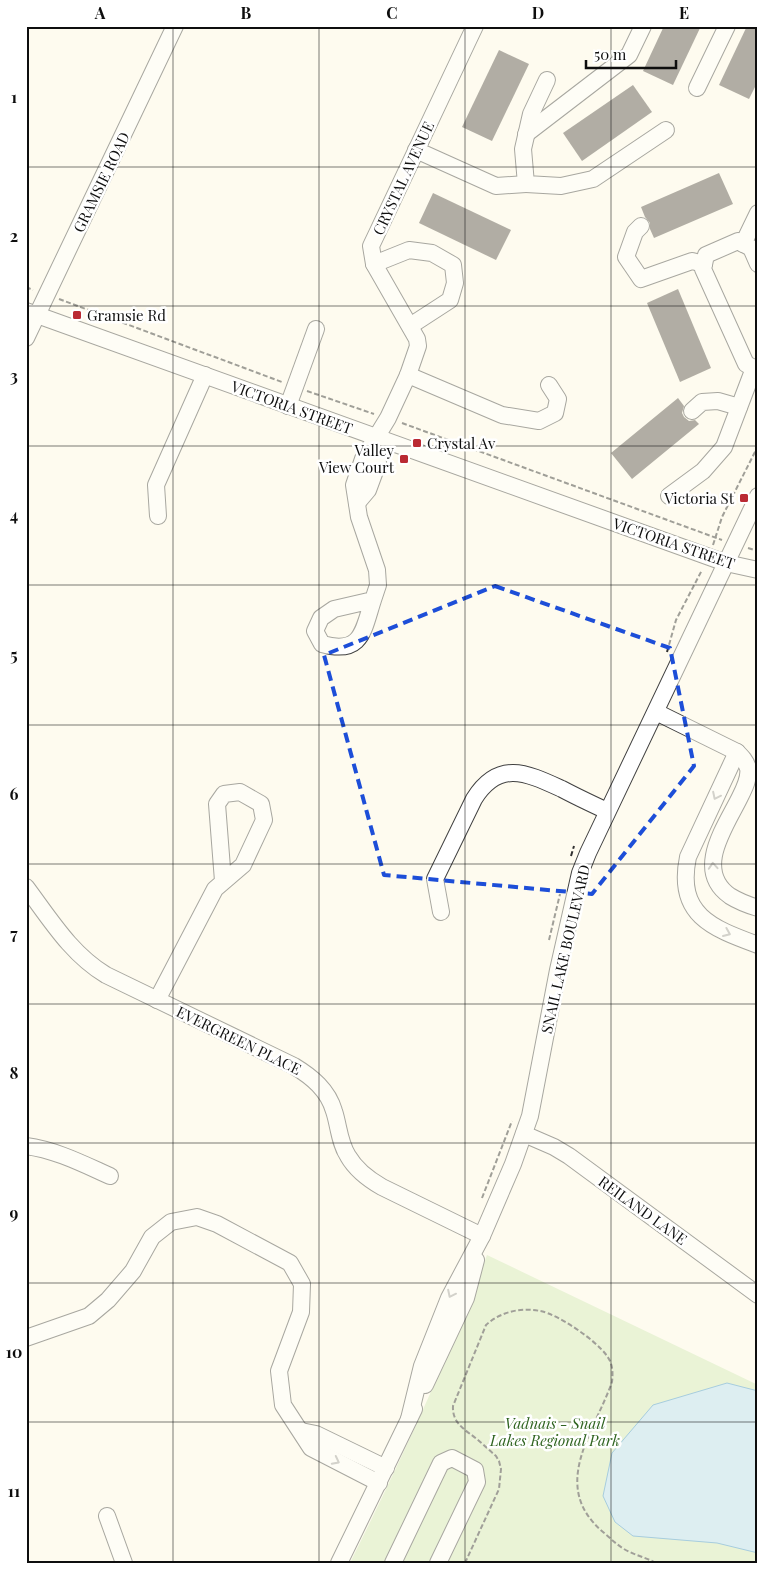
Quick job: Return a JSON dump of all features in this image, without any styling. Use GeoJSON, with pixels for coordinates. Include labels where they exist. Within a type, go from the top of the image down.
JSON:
{"type":"FeatureCollection","features":[{"type":"Feature","properties":{"kind":"street","name":"GRAMSIE ROAD"},"geometry":{"type":"LineString","coordinates":[[26,338],[32,313],[175,26]]}},
{"type":"Feature","properties":{"kind":"street","name":"CRYSTAL AVENUE"},"geometry":{"type":"LineString","coordinates":[[376,438],[388,418],[408,375],[418,342],[374,264],[371,246],[475,26]]}},
{"type":"Feature","properties":{"kind":"street"},"geometry":{"type":"LineString","coordinates":[[526,134],[629,55],[643,26]]}},
{"type":"Feature","properties":{"kind":"street"},"geometry":{"type":"LineString","coordinates":[[698,88],[727,26]]}},
{"type":"Feature","properties":{"kind":"street"},"geometry":{"type":"LineString","coordinates":[[526,184],[523,149],[531,114],[546,80]]}},
{"type":"Feature","properties":{"kind":"street"},"geometry":{"type":"LineString","coordinates":[[416,150],[496,186],[526,184],[561,186],[593,179],[666,130]]}},
{"type":"Feature","properties":{"kind":"street"},"geometry":{"type":"LineString","coordinates":[[743,244],[758,213]]}},
{"type":"Feature","properties":{"kind":"street"},"geometry":{"type":"LineString","coordinates":[[641,226],[634,232],[626,258],[641,279],[692,261],[704,264]]}},
{"type":"Feature","properties":{"kind":"street"},"geometry":{"type":"LineString","coordinates":[[669,496],[703,471],[724,447],[756,369],[746,364],[703,269],[706,255],[738,241],[751,248],[758,264]]}},
{"type":"Feature","properties":{"kind":"street"},"geometry":{"type":"LineString","coordinates":[[374,264],[409,250],[432,253],[453,265],[455,283],[450,300],[410,326]]}},
{"type":"Feature","properties":{"kind":"street","name":"VICTORIA STREET"},"geometry":{"type":"LineString","coordinates":[[32,313],[726,563],[758,570]]}},
{"type":"Feature","properties":{"kind":"street"},"geometry":{"type":"LineString","coordinates":[[288,406],[316,329]]}},
{"type":"Feature","properties":{"kind":"street"},"geometry":{"type":"LineString","coordinates":[[158,516],[156,484],[205,375]]}},
{"type":"Feature","properties":{"kind":"street"},"geometry":{"type":"LineString","coordinates":[[408,375],[502,415],[539,421],[555,413],[558,399],[550,384]]}},
{"type":"Feature","properties":{"kind":"street"},"geometry":{"type":"LineString","coordinates":[[692,411],[702,402],[718,401],[739,408]]}},
{"type":"Feature","properties":{"kind":"street"},"geometry":{"type":"LineString","coordinates":[[373,600],[378,585],[377,570],[358,517],[354,485],[363,459],[376,438]]}},
{"type":"Feature","properties":{"kind":"street","name":"SNAIL LAKE BOULEVARD"},"geometry":{"type":"LineString","coordinates":[[339,1563],[409,1419],[422,1366],[448,1298],[482,1236],[524,1134],[534,1101],[558,970],[580,873],[607,811],[758,496]]}},
{"type":"Feature","properties":{"kind":"street"},"geometry":{"type":"LineString","coordinates":[[656,712],[737,752],[745,760],[748,777],[716,847],[712,870],[721,888],[728,894],[758,908]]}},
{"type":"Feature","properties":{"kind":"street"},"geometry":{"type":"LineString","coordinates":[[737,752],[688,857],[685,870],[686,883],[688,897],[702,918],[725,933],[758,945]]}},
{"type":"Feature","properties":{"kind":"street"},"geometry":{"type":"LineString","coordinates":[[441,912],[435,880],[474,799],[488,781],[510,773],[522,773],[536,777],[607,811]]}},
{"type":"Feature","properties":{"kind":"street"},"geometry":{"type":"LineString","coordinates":[[158,1000],[215,889],[224,882],[242,865],[264,820],[261,804],[240,792],[224,794],[217,804],[224,882]]}},
{"type":"Feature","properties":{"kind":"street","name":"EVERGREEN PLACE"},"geometry":{"type":"LineString","coordinates":[[26,888],[72,947],[91,966],[307,1074],[328,1096],[334,1110],[340,1139],[347,1155],[356,1168],[368,1179],[482,1236]]}},
{"type":"Feature","properties":{"kind":"street","name":"REILAND LANE"},"geometry":{"type":"LineString","coordinates":[[524,1134],[569,1156],[758,1295]]}},
{"type":"Feature","properties":{"kind":"street"},"geometry":{"type":"LineString","coordinates":[[26,1146],[42,1148],[62,1155],[110,1176]]}},
{"type":"Feature","properties":{"kind":"street"},"geometry":{"type":"LineString","coordinates":[[26,1338],[88,1316],[108,1300],[133,1271],[152,1237],[171,1222],[197,1217],[217,1224],[290,1262],[302,1284],[301,1312],[279,1371],[283,1405],[311,1448],[382,1476]]}},
{"type":"Feature","properties":{"kind":"street"},"geometry":{"type":"LineString","coordinates":[[393,1563],[441,1463],[452,1458],[475,1470],[477,1482],[438,1563]]}},
{"type":"Feature","properties":{"kind":"street"},"geometry":{"type":"LineString","coordinates":[[106,1516],[124,1563]]}},
{"type":"Feature","properties":{"kind":"path"},"geometry":{"type":"LineString","coordinates":[[26,292],[28,287]]}},
{"type":"Feature","properties":{"kind":"path"},"geometry":{"type":"LineString","coordinates":[[465,1563],[499,1489],[501,1469],[496,1456],[455,1420],[454,1406],[486,1325],[493,1319],[515,1310],[528,1310],[541,1311],[568,1323],[601,1349],[612,1364],[612,1382],[584,1449],[577,1488],[585,1512],[592,1523],[623,1548],[656,1563]]}},
{"type":"Feature","properties":{"kind":"highlighted area"},"geometry":{"type":"Polygon","coordinates":[[[495,586],[670,648],[694,766],[592,894],[384,875],[324,655],[495,586]]]}},
{"type":"Feature","properties":{"kind":"green space","name":"Vadnais - Snail Lakes Regional Park"},"geometry":{"type":"Polygon","coordinates":[[[487,1255],[758,1385],[758,1563],[350,1563],[423,1410],[487,1255]]]}},
{"type":"Feature","properties":{"kind":"water"},"geometry":{"type":"Polygon","coordinates":[[[727,1383],[758,1391],[758,1553],[717,1543],[633,1536],[615,1522],[603,1496],[612,1453],[653,1405],[727,1383]]]}},
{"type":"Feature","properties":{"kind":"building"},"geometry":{"type":"Polygon","coordinates":[[[664,26],[701,26],[673,85],[643,71],[664,26]]]}},
{"type":"Feature","properties":{"kind":"building"},"geometry":{"type":"Polygon","coordinates":[[[747,26],[758,26],[758,81],[749,99],[719,85],[747,26]]]}},
{"type":"Feature","properties":{"kind":"building"},"geometry":{"type":"Polygon","coordinates":[[[499,50],[529,64],[492,141],[462,127],[499,50]]]}},
{"type":"Feature","properties":{"kind":"building"},"geometry":{"type":"Polygon","coordinates":[[[633,85],[652,112],[582,161],[563,133],[633,85]]]}},
{"type":"Feature","properties":{"kind":"building"},"geometry":{"type":"Polygon","coordinates":[[[719,173],[733,204],[654,238],[650,229],[650,223],[641,207],[719,173]]]}},
{"type":"Feature","properties":{"kind":"building"},"geometry":{"type":"Polygon","coordinates":[[[433,193],[511,230],[496,260],[419,223],[433,193]]]}},
{"type":"Feature","properties":{"kind":"building"},"geometry":{"type":"Polygon","coordinates":[[[678,289],[711,368],[680,382],[647,303],[678,289]]]}},
{"type":"Feature","properties":{"kind":"building"},"geometry":{"type":"Polygon","coordinates":[[[678,398],[684,406],[682,413],[684,417],[689,421],[695,420],[699,424],[632,479],[611,453],[678,398]]]}},
{"type":"Feature","properties":{"kind":"place","name":"Gramsie Rd"},"geometry":{"type":"Point","coordinates":[77,315]}},
{"type":"Feature","properties":{"kind":"place","name":"Crystal Av"},"geometry":{"type":"Point","coordinates":[417,443]}},
{"type":"Feature","properties":{"kind":"place","name":"Valley View Court"},"geometry":{"type":"Point","coordinates":[404,459]}},
{"type":"Feature","properties":{"kind":"place","name":"Victoria St"},"geometry":{"type":"Point","coordinates":[744,498]}}]}
